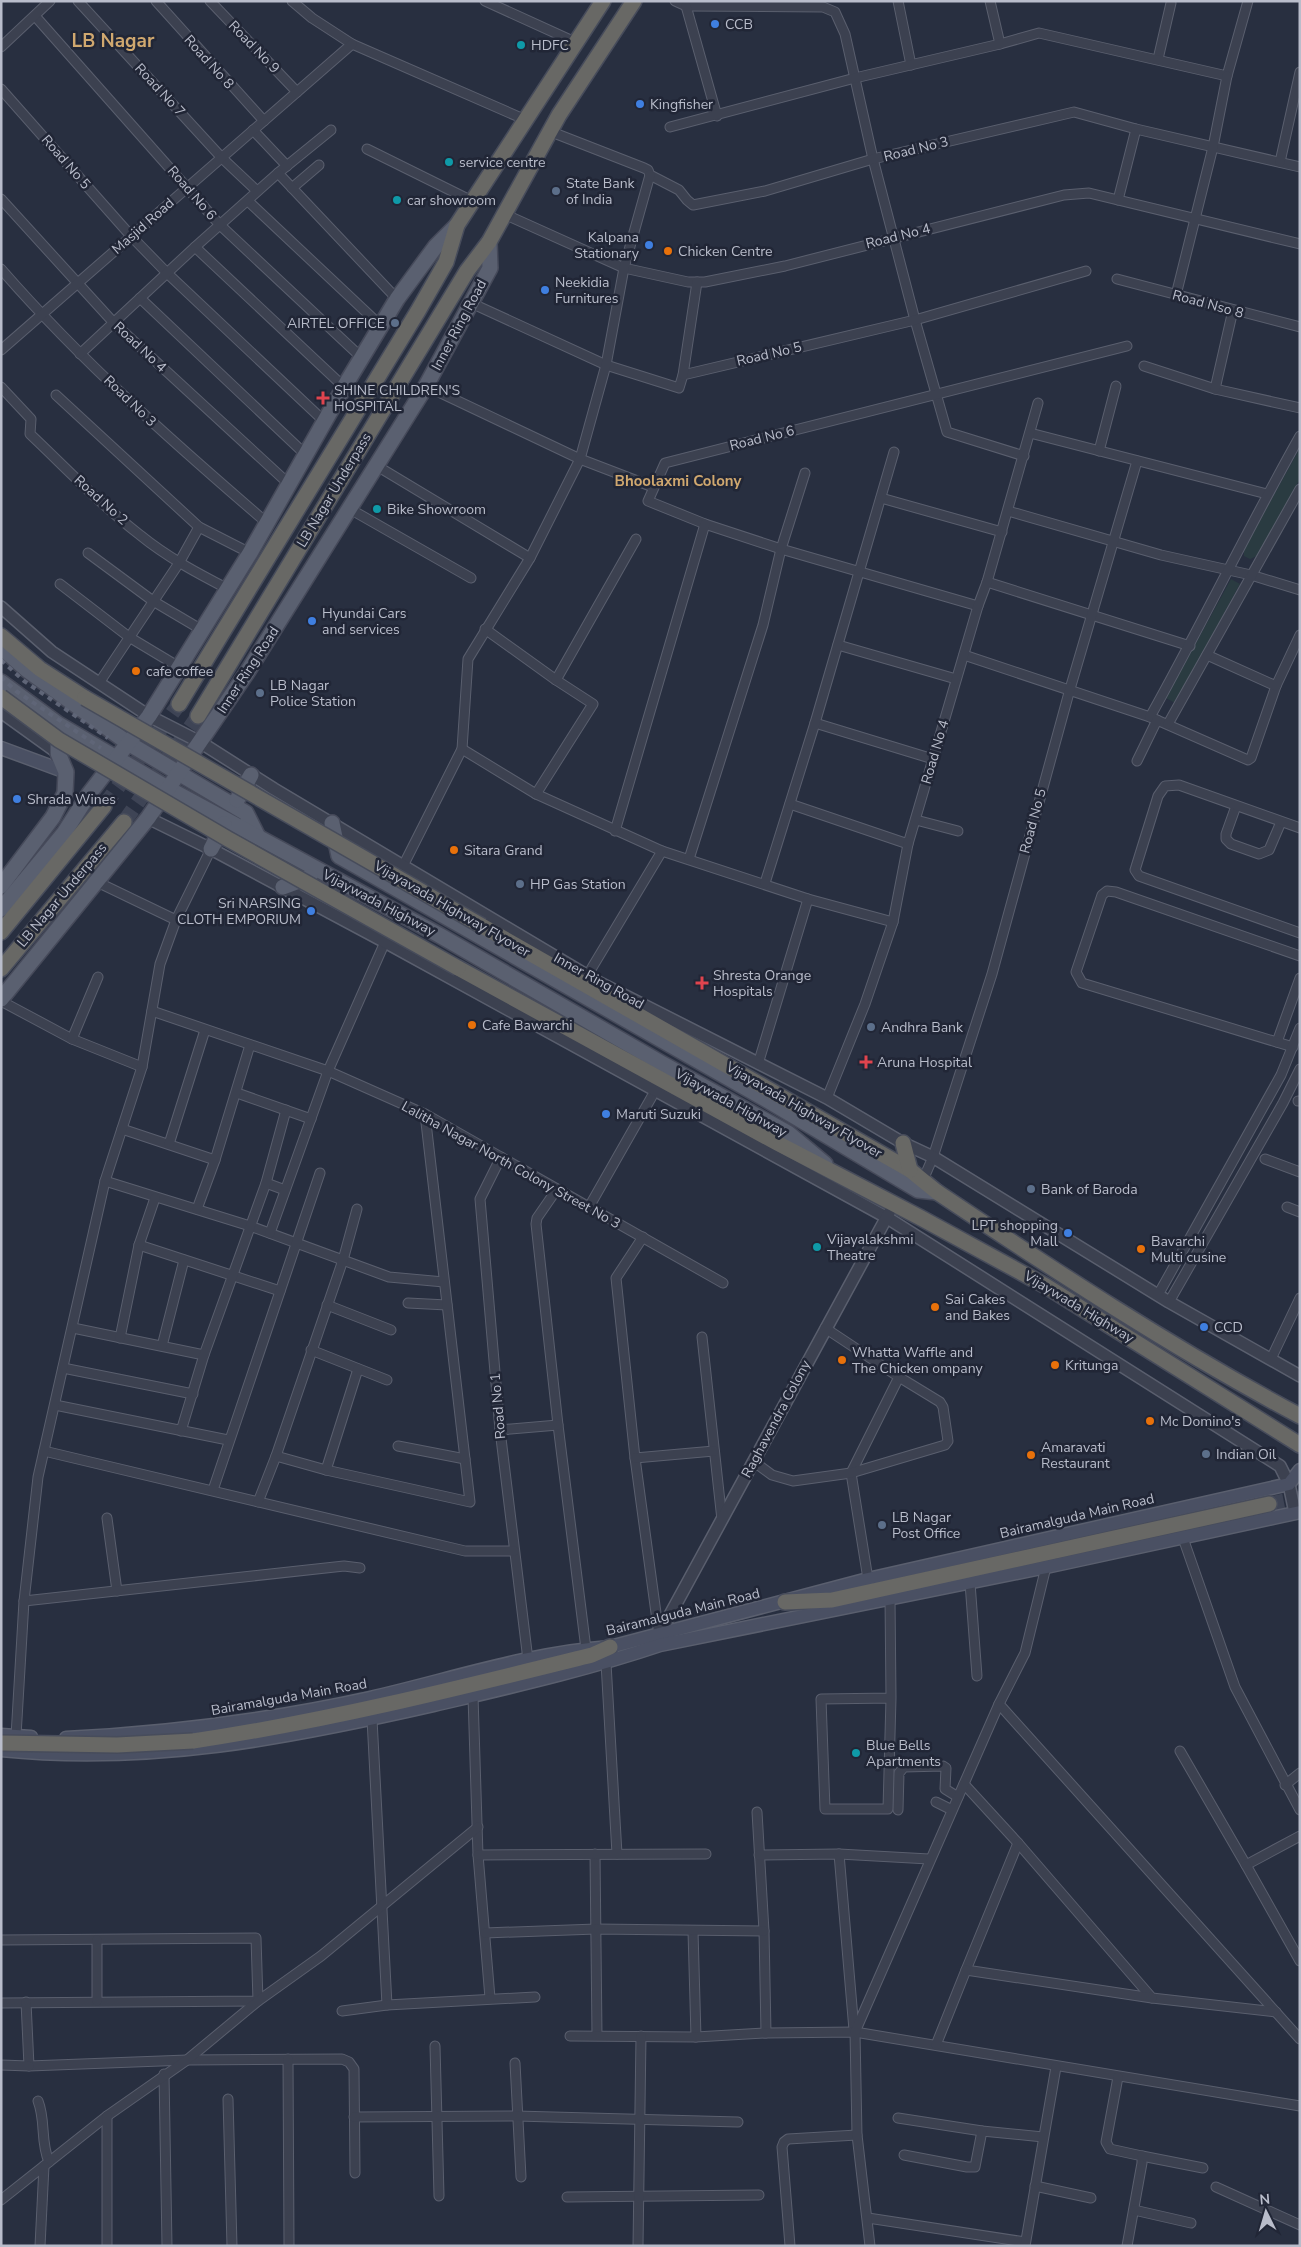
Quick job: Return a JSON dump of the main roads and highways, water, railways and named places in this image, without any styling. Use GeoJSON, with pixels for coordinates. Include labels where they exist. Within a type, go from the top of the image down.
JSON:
{"type":"FeatureCollection","features":[{"type":"Feature","properties":{"kind":"highway"},"geometry":{"type":"LineString","coordinates":[[457,225],[603,1]]}},
{"type":"Feature","properties":{"kind":"highway"},"geometry":{"type":"LineString","coordinates":[[489,242],[549,131],[634,1]]}},
{"type":"Feature","properties":{"kind":"highway"},"geometry":{"type":"LineString","coordinates":[[571,48],[590,68]]}},
{"type":"Feature","properties":{"kind":"highway"},"geometry":{"type":"LineString","coordinates":[[537,102],[559,115]]}},
{"type":"Feature","properties":{"kind":"highway","name":"LB Nagar Underpass"},"geometry":{"type":"LineString","coordinates":[[179,704],[446,262],[457,225]]}},
{"type":"Feature","properties":{"kind":"highway","name":"LB Nagar Underpass"},"geometry":{"type":"LineString","coordinates":[[198,716],[467,271],[489,242]]}},
{"type":"Feature","properties":{"kind":"highway","name":"Vijayavada Highway Flyover"},"geometry":{"type":"LineString","coordinates":[[1,636],[40,669],[85,698],[910,1170]]}},
{"type":"Feature","properties":{"kind":"highway"},"geometry":{"type":"LineString","coordinates":[[1,697],[59,740],[236,844],[776,1143],[832,1171]]}},
{"type":"Feature","properties":{"kind":"highway","name":"LB Nagar Underpass"},"geometry":{"type":"LineString","coordinates":[[1,932],[104,806]]}},
{"type":"Feature","properties":{"kind":"highway","name":"LB Nagar Underpass"},"geometry":{"type":"LineString","coordinates":[[1,969],[124,822]]}},
{"type":"Feature","properties":{"kind":"highway"},"geometry":{"type":"LineString","coordinates":[[904,1143],[910,1170]]}},
{"type":"Feature","properties":{"kind":"highway","name":"Vijaywada Highway"},"geometry":{"type":"LineString","coordinates":[[910,1170],[937,1192],[1115,1310],[1254,1392],[1300,1416]]}},
{"type":"Feature","properties":{"kind":"highway","name":"Vijaywada Highway"},"geometry":{"type":"LineString","coordinates":[[832,1171],[890,1211],[1046,1286],[1300,1445]]}},
{"type":"Feature","properties":{"kind":"highway"},"geometry":{"type":"LineString","coordinates":[[785,1602],[832,1600],[1270,1504]]}},
{"type":"Feature","properties":{"kind":"highway"},"geometry":{"type":"LineString","coordinates":[[1,1743],[117,1745],[193,1741],[275,1729],[351,1713],[592,1655],[610,1647]]}},
{"type":"Feature","properties":{"kind":"main road"},"geometry":{"type":"LineString","coordinates":[[1,909],[64,833],[116,758],[149,716],[250,554],[344,387],[398,299],[436,246],[457,225]]}},
{"type":"Feature","properties":{"kind":"main road","name":"Inner Ring Road"},"geometry":{"type":"LineString","coordinates":[[1,1000],[95,881],[148,818],[180,774],[246,674],[426,386],[490,268],[489,242]]}},
{"type":"Feature","properties":{"kind":"main road"},"geometry":{"type":"LineString","coordinates":[[1,647],[27,670],[128,743],[246,813],[257,835]]}},
{"type":"Feature","properties":{"kind":"main road","name":"Vijaywada Highway"},"geometry":{"type":"LineString","coordinates":[[1,682],[58,724],[169,789],[257,835],[447,940],[661,1063],[788,1133],[832,1171]]}},
{"type":"Feature","properties":{"kind":"main road"},"geometry":{"type":"LineString","coordinates":[[1,703],[17,693]]}},
{"type":"Feature","properties":{"kind":"main road"},"geometry":{"type":"LineString","coordinates":[[1,886],[53,817],[65,793],[66,772],[58,754],[58,724]]}},
{"type":"Feature","properties":{"kind":"main road"},"geometry":{"type":"LineString","coordinates":[[1,748],[66,772]]}},
{"type":"Feature","properties":{"kind":"main road"},"geometry":{"type":"LineString","coordinates":[[234,806],[251,775]]}},
{"type":"Feature","properties":{"kind":"main road"},"geometry":{"type":"LineString","coordinates":[[212,849],[226,820]]}},
{"type":"Feature","properties":{"kind":"main road","name":"Vijaywada Highway"},"geometry":{"type":"LineString","coordinates":[[332,823],[339,856],[750,1090],[918,1190],[937,1192]]}},
{"type":"Feature","properties":{"kind":"main road"},"geometry":{"type":"LineString","coordinates":[[283,887],[322,872]]}},
{"type":"Feature","properties":{"kind":"main road","name":"Bairamalguda Main Road"},"geometry":{"type":"LineString","coordinates":[[1,1735],[47,1738],[119,1735],[190,1729],[284,1715],[370,1698],[528,1660],[586,1649],[610,1647],[868,1580],[1289,1484],[1300,1470]]}},
{"type":"Feature","properties":{"kind":"main road"},"geometry":{"type":"LineString","coordinates":[[1,1750],[47,1754],[109,1755],[194,1750],[244,1743],[372,1719],[473,1696],[606,1663],[660,1645],[970,1583],[1297,1512]]}},
{"type":"Feature","properties":{"kind":"main road"},"geometry":{"type":"LineString","coordinates":[[47,1738],[47,1754]]}},
{"type":"Feature","properties":{"kind":"tunnel"},"geometry":{"type":"LineString","coordinates":[[104,806],[179,704]]}},
{"type":"Feature","properties":{"kind":"tunnel"},"geometry":{"type":"LineString","coordinates":[[124,822],[198,716]]}},
{"type":"Feature","properties":{"kind":"tunnel"},"geometry":{"type":"LineString","coordinates":[[1269,1504],[1300,1498]]}},
{"type":"Feature","properties":{"kind":"railway"},"geometry":{"type":"LineString","coordinates":[[1,660],[24,681],[108,738]]}},
{"type":"Feature","properties":{"kind":"railway"},"geometry":{"type":"LineString","coordinates":[[1,677],[16,691],[101,748]]}},
{"type":"Feature","properties":{"kind":"place","name":"CCB"},"geometry":{"type":"Point","coordinates":[715,24]}},
{"type":"Feature","properties":{"kind":"place","name":"HDFC"},"geometry":{"type":"Point","coordinates":[521,45]}},
{"type":"Feature","properties":{"kind":"place","name":"Kingfisher"},"geometry":{"type":"Point","coordinates":[640,104]}},
{"type":"Feature","properties":{"kind":"place","name":"service centre"},"geometry":{"type":"Point","coordinates":[449,162]}},
{"type":"Feature","properties":{"kind":"place","name":"State Bank of India"},"geometry":{"type":"Point","coordinates":[556,191]}},
{"type":"Feature","properties":{"kind":"place","name":"car showroom"},"geometry":{"type":"Point","coordinates":[397,200]}},
{"type":"Feature","properties":{"kind":"place","name":"Kalpana Stationary"},"geometry":{"type":"Point","coordinates":[649,245]}},
{"type":"Feature","properties":{"kind":"place","name":"Chicken Centre"},"geometry":{"type":"Point","coordinates":[668,251]}},
{"type":"Feature","properties":{"kind":"place","name":"Neekidia Furnitures"},"geometry":{"type":"Point","coordinates":[545,290]}},
{"type":"Feature","properties":{"kind":"place","name":"AIRTEL OFFICE"},"geometry":{"type":"Point","coordinates":[395,323]}},
{"type":"Feature","properties":{"kind":"place","name":"SHINE CHILDREN'S HOSPITAL"},"geometry":{"type":"Point","coordinates":[323,398]}},
{"type":"Feature","properties":{"kind":"place","name":"Bike Showroom"},"geometry":{"type":"Point","coordinates":[377,509]}},
{"type":"Feature","properties":{"kind":"place","name":"Hyundai Cars and services"},"geometry":{"type":"Point","coordinates":[312,621]}},
{"type":"Feature","properties":{"kind":"place","name":"cafe coffee"},"geometry":{"type":"Point","coordinates":[136,671]}},
{"type":"Feature","properties":{"kind":"place","name":"LB Nagar Police Station"},"geometry":{"type":"Point","coordinates":[260,693]}},
{"type":"Feature","properties":{"kind":"place","name":"Shrada Wines"},"geometry":{"type":"Point","coordinates":[17,799]}},
{"type":"Feature","properties":{"kind":"place","name":"Sitara Grand"},"geometry":{"type":"Point","coordinates":[454,850]}},
{"type":"Feature","properties":{"kind":"place","name":"HP Gas Station"},"geometry":{"type":"Point","coordinates":[520,884]}},
{"type":"Feature","properties":{"kind":"place","name":"Sri NARSING CLOTH EMPORIUM"},"geometry":{"type":"Point","coordinates":[311,911]}},
{"type":"Feature","properties":{"kind":"place","name":"Shresta Orange Hospitals"},"geometry":{"type":"Point","coordinates":[702,983]}},
{"type":"Feature","properties":{"kind":"place","name":"Cafe Bawarchi"},"geometry":{"type":"Point","coordinates":[472,1025]}},
{"type":"Feature","properties":{"kind":"place","name":"Andhra Bank"},"geometry":{"type":"Point","coordinates":[871,1027]}},
{"type":"Feature","properties":{"kind":"place","name":"Aruna Hospital"},"geometry":{"type":"Point","coordinates":[866,1062]}},
{"type":"Feature","properties":{"kind":"place","name":"Maruti Suzuki"},"geometry":{"type":"Point","coordinates":[606,1114]}},
{"type":"Feature","properties":{"kind":"place","name":"Bank of Baroda"},"geometry":{"type":"Point","coordinates":[1031,1189]}},
{"type":"Feature","properties":{"kind":"place","name":"LPT shopping Mall"},"geometry":{"type":"Point","coordinates":[1068,1233]}},
{"type":"Feature","properties":{"kind":"place","name":"Vijayalakshmi Theatre"},"geometry":{"type":"Point","coordinates":[817,1247]}},
{"type":"Feature","properties":{"kind":"place","name":"Bavarchi Multi cusine"},"geometry":{"type":"Point","coordinates":[1141,1249]}},
{"type":"Feature","properties":{"kind":"place","name":"Sai Cakes and Bakes"},"geometry":{"type":"Point","coordinates":[935,1307]}},
{"type":"Feature","properties":{"kind":"place","name":"CCD"},"geometry":{"type":"Point","coordinates":[1204,1327]}},
{"type":"Feature","properties":{"kind":"place","name":"Whatta Waffle and The Chicken ompany"},"geometry":{"type":"Point","coordinates":[842,1360]}},
{"type":"Feature","properties":{"kind":"place","name":"Kritunga"},"geometry":{"type":"Point","coordinates":[1055,1365]}},
{"type":"Feature","properties":{"kind":"place","name":"Mc Domino's"},"geometry":{"type":"Point","coordinates":[1150,1421]}},
{"type":"Feature","properties":{"kind":"place","name":"Indian Oil"},"geometry":{"type":"Point","coordinates":[1206,1454]}},
{"type":"Feature","properties":{"kind":"place","name":"Amaravati Restaurant"},"geometry":{"type":"Point","coordinates":[1031,1455]}},
{"type":"Feature","properties":{"kind":"place","name":"LB Nagar Post Office"},"geometry":{"type":"Point","coordinates":[882,1525]}},
{"type":"Feature","properties":{"kind":"place","name":"Blue Bells Apartments"},"geometry":{"type":"Point","coordinates":[856,1753]}},
{"type":"Feature","properties":{"kind":"district","name":"LB Nagar"},"geometry":{"type":"Point","coordinates":[113,41]}},
{"type":"Feature","properties":{"kind":"district","name":"Bhoolaxmi Colony"},"geometry":{"type":"Point","coordinates":[678,481]}}]}
